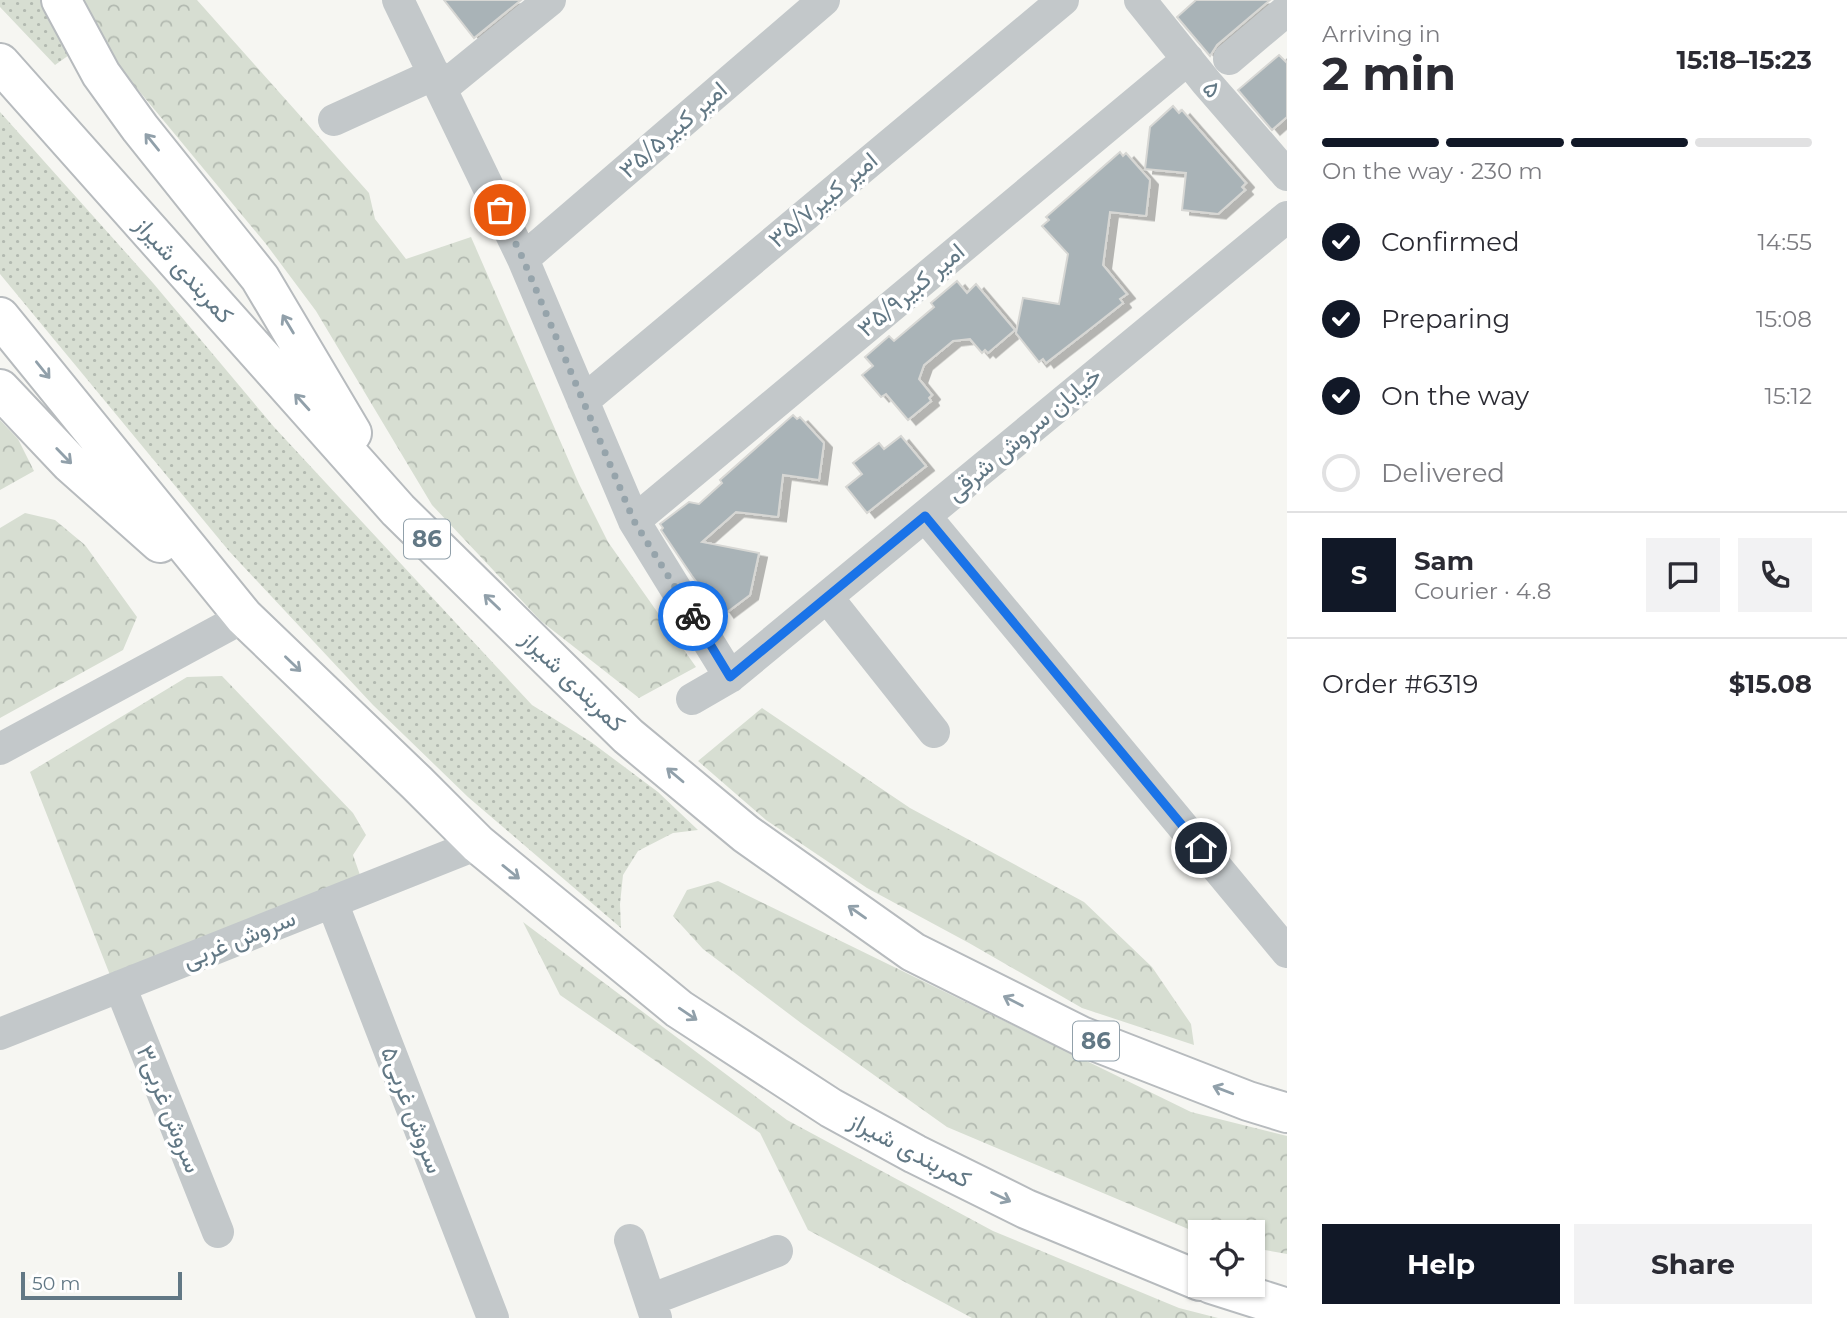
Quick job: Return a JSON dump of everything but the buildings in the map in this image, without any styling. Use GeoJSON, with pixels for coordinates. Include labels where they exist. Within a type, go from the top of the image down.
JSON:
{"type":"FeatureCollection","features":[{"type":"Feature","properties":{"kind":"highway"},"geometry":{"type":"LineString","coordinates":[[61,0],[102,74],[140,128],[260,278],[398,510]]}},
{"type":"Feature","properties":{"kind":"highway","name":"کمربندی شیراز"},"geometry":{"type":"LineString","coordinates":[[0,63],[398,510],[628,736],[746,834],[912,952],[1081,1035],[1248,1101],[1287,1113]]}},
{"type":"Feature","properties":{"kind":"highway","name":"کمربندی شیراز"},"geometry":{"type":"LineString","coordinates":[[0,317],[244,617],[478,844],[679,1009],[831,1108],[915,1154],[1026,1209],[1188,1276]]}},
{"type":"Feature","properties":{"kind":"highway"},"geometry":{"type":"LineString","coordinates":[[0,389],[70,463],[244,617]]}},
{"type":"Feature","properties":{"kind":"highway"},"geometry":{"type":"LineString","coordinates":[[1254,1297],[1287,1307]]}},
{"type":"Feature","properties":{"kind":"street"},"geometry":{"type":"LineString","coordinates":[[398,0],[523,259],[634,521],[730,677]]}},
{"type":"Feature","properties":{"kind":"street"},"geometry":{"type":"LineString","coordinates":[[334,120],[438,81],[550,0]]}},
{"type":"Feature","properties":{"kind":"street","name":"امیر کبیر۳۵/۵"},"geometry":{"type":"LineString","coordinates":[[523,259],[824,0]]}},
{"type":"Feature","properties":{"kind":"street","name":"امیر کبیر۳۵/۷"},"geometry":{"type":"LineString","coordinates":[[583,401],[1063,0]]}},
{"type":"Feature","properties":{"kind":"street","name":"۵"},"geometry":{"type":"LineString","coordinates":[[1140,0],[1287,175]]}},
{"type":"Feature","properties":{"kind":"street"},"geometry":{"type":"LineString","coordinates":[[1229,59],[1287,10]]}},
{"type":"Feature","properties":{"kind":"street","name":"امیر کبیر۳۵/۹"},"geometry":{"type":"LineString","coordinates":[[634,521],[1188,59]]}},
{"type":"Feature","properties":{"kind":"street","name":"خیابان سروش شرقی"},"geometry":{"type":"LineString","coordinates":[[692,699],[730,677],[1287,217]]}},
{"type":"Feature","properties":{"kind":"street"},"geometry":{"type":"LineString","coordinates":[[925,516],[1287,952]]}},
{"type":"Feature","properties":{"kind":"street"},"geometry":{"type":"LineString","coordinates":[[827,597],[934,732]]}},
{"type":"Feature","properties":{"kind":"street"},"geometry":{"type":"LineString","coordinates":[[0,749],[244,617]]}},
{"type":"Feature","properties":{"kind":"street","name":"سروش غربی"},"geometry":{"type":"LineString","coordinates":[[0,1034],[478,844]]}},
{"type":"Feature","properties":{"kind":"street","name":"سروش غربی۵"},"geometry":{"type":"LineString","coordinates":[[332,902],[492,1318]]}},
{"type":"Feature","properties":{"kind":"street","name":"سروش غربی۳"},"geometry":{"type":"LineString","coordinates":[[120,986],[218,1232]]}},
{"type":"Feature","properties":{"kind":"street"},"geometry":{"type":"LineString","coordinates":[[630,1240],[653,1309],[776,1251]]}},
{"type":"Feature","properties":{"kind":"green space"},"geometry":{"type":"Polygon","coordinates":[[[0,0],[57,0],[79,48],[55,65],[0,7],[0,0]]]}},
{"type":"Feature","properties":{"kind":"green space"},"geometry":{"type":"Polygon","coordinates":[[[83,0],[197,0],[369,193],[375,219],[406,259],[471,237],[579,484],[608,542],[696,667],[639,698],[541,621],[432,505],[316,311],[266,244],[120,68],[83,0]]]}},
{"type":"Feature","properties":{"kind":"green space"},"geometry":{"type":"Polygon","coordinates":[[[0,112],[153,283],[274,427],[532,705],[591,742],[658,792],[698,830],[673,833],[638,851],[623,875],[621,928],[468,797],[373,705],[229,551],[0,274],[0,112]]]}},
{"type":"Feature","properties":{"kind":"green space"},"geometry":{"type":"Polygon","coordinates":[[[0,420],[18,439],[34,471],[0,490],[0,420]]]}},
{"type":"Feature","properties":{"kind":"green space"},"geometry":{"type":"Polygon","coordinates":[[[25,513],[55,520],[85,545],[137,617],[123,650],[0,718],[0,528],[25,513]]]}},
{"type":"Feature","properties":{"kind":"green space"},"geometry":{"type":"Polygon","coordinates":[[[222,676],[353,813],[366,835],[353,855],[360,875],[110,975],[30,772],[187,677],[222,676]]]}},
{"type":"Feature","properties":{"kind":"green space"},"geometry":{"type":"Polygon","coordinates":[[[762,708],[910,808],[1084,902],[1152,967],[1191,1024],[1194,1045],[1082,1008],[867,888],[766,820],[698,761],[762,708]]]}},
{"type":"Feature","properties":{"kind":"green space"},"geometry":{"type":"Polygon","coordinates":[[[718,881],[1191,1112],[1287,1136],[1287,1254],[1265,1250],[1265,1220],[1188,1220],[1188,1229],[947,1127],[703,949],[673,916],[687,890],[718,881]]]}},
{"type":"Feature","properties":{"kind":"green space"},"geometry":{"type":"Polygon","coordinates":[[[523,922],[787,1120],[993,1231],[1179,1308],[1218,1318],[972,1318],[808,1230],[760,1133],[560,995],[523,922]]]}},
{"type":"Feature","properties":{"kind":"way so far"},"geometry":{"type":"LineString","coordinates":[[500,210],[634,521],[693,616]]}},
{"type":"Feature","properties":{"kind":"route"},"geometry":{"type":"LineString","coordinates":[[693,616],[730,677],[925,516],[1201,848]]}}]}
